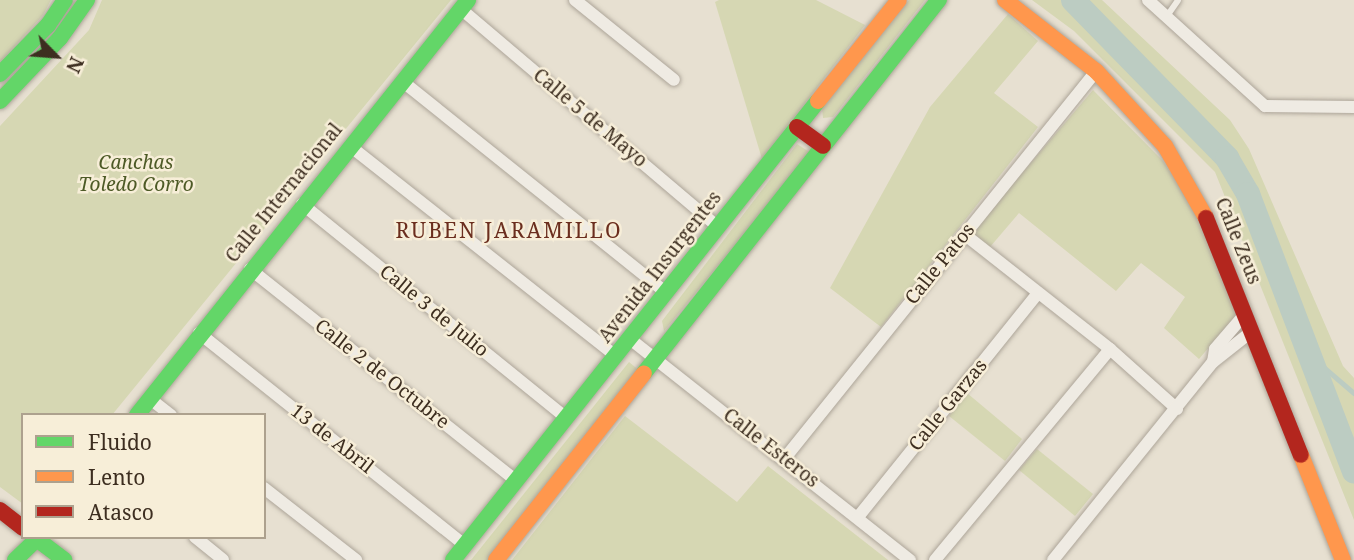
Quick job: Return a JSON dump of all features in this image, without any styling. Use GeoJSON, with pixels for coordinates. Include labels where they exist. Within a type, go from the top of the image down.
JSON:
{"type":"FeatureCollection","features":[{"type":"Feature","properties":{"kind":"main road"},"geometry":{"type":"LineString","coordinates":[[0,74],[48,25],[65,0]]}},
{"type":"Feature","properties":{"kind":"main road"},"geometry":{"type":"LineString","coordinates":[[0,101],[60,38],[87,0]]}},
{"type":"Feature","properties":{"kind":"main road","name":"Avenida Insurgentes"},"geometry":{"type":"LineString","coordinates":[[453,560],[899,0]]}},
{"type":"Feature","properties":{"kind":"main road"},"geometry":{"type":"LineString","coordinates":[[496,560],[939,0]]}},
{"type":"Feature","properties":{"kind":"main road","name":"Calle Zeus"},"geometry":{"type":"LineString","coordinates":[[1004,0],[1096,71],[1178,164],[1197,196],[1343,560]]}},
{"type":"Feature","properties":{"kind":"main road","name":"Calle Internacional"},"geometry":{"type":"LineString","coordinates":[[138,413],[250,269],[465,4]]}},
{"type":"Feature","properties":{"kind":"main road"},"geometry":{"type":"LineString","coordinates":[[797,127],[823,146]]}},
{"type":"Feature","properties":{"kind":"main road"},"geometry":{"type":"LineString","coordinates":[[0,510],[21,526]]}},
{"type":"Feature","properties":{"kind":"main road"},"geometry":{"type":"LineString","coordinates":[[15,560],[40,539],[58,558]]}},
{"type":"Feature","properties":{"kind":"street"},"geometry":{"type":"LineString","coordinates":[[575,0],[674,80]]}},
{"type":"Feature","properties":{"kind":"street"},"geometry":{"type":"LineString","coordinates":[[1148,0],[1265,106],[1354,107]]}},
{"type":"Feature","properties":{"kind":"street","name":"Calle 5 de Mayo"},"geometry":{"type":"LineString","coordinates":[[465,4],[718,228]]}},
{"type":"Feature","properties":{"kind":"street","name":"Calle Patos"},"geometry":{"type":"LineString","coordinates":[[785,458],[1096,71]]}},
{"type":"Feature","properties":{"kind":"street"},"geometry":{"type":"LineString","coordinates":[[402,81],[667,293]]}},
{"type":"Feature","properties":{"kind":"street"},"geometry":{"type":"LineString","coordinates":[[350,146],[616,356]]}},
{"type":"Feature","properties":{"kind":"street","name":"Calle 3 de Julio"},"geometry":{"type":"LineString","coordinates":[[302,204],[565,417]]}},
{"type":"Feature","properties":{"kind":"street"},"geometry":{"type":"LineString","coordinates":[[964,234],[1110,349],[1177,409]]}},
{"type":"Feature","properties":{"kind":"street","name":"Calle 2 de Octubre"},"geometry":{"type":"LineString","coordinates":[[250,269],[515,480]]}},
{"type":"Feature","properties":{"kind":"street","name":"Calle Garzas"},"geometry":{"type":"LineString","coordinates":[[858,517],[1038,293]]}},
{"type":"Feature","properties":{"kind":"street"},"geometry":{"type":"LineString","coordinates":[[1213,362],[1215,349],[1245,314]]}},
{"type":"Feature","properties":{"kind":"street"},"geometry":{"type":"LineString","coordinates":[[1053,560],[1213,362],[1251,332]]}},
{"type":"Feature","properties":{"kind":"street","name":"13 de Abril"},"geometry":{"type":"LineString","coordinates":[[199,333],[465,545]]}},
{"type":"Feature","properties":{"kind":"street","name":"Calle Esteros"},"geometry":{"type":"LineString","coordinates":[[630,339],[785,458],[910,560]]}},
{"type":"Feature","properties":{"kind":"street"},"geometry":{"type":"LineString","coordinates":[[935,560],[1110,349]]}},
{"type":"Feature","properties":{"kind":"street"},"geometry":{"type":"LineString","coordinates":[[149,398],[168,413]]}},
{"type":"Feature","properties":{"kind":"street"},"geometry":{"type":"LineString","coordinates":[[266,490],[356,560]]}},
{"type":"Feature","properties":{"kind":"street"},"geometry":{"type":"LineString","coordinates":[[197,539],[223,560]]}},
{"type":"Feature","properties":{"kind":"lane"},"geometry":{"type":"LineString","coordinates":[[1166,17],[1178,0]]}},
{"type":"Feature","properties":{"kind":"green space"},"geometry":{"type":"Polygon","coordinates":[[[0,0],[51,0],[43,15],[0,62],[0,0]]]}},
{"type":"Feature","properties":{"kind":"green space","name":"Canchas Toledo Corro"},"geometry":{"type":"Polygon","coordinates":[[[102,0],[451,0],[114,413],[21,413],[21,503],[0,487],[0,126],[89,30],[102,0]]]}},
{"type":"Feature","properties":{"kind":"green space"},"geometry":{"type":"Polygon","coordinates":[[[816,0],[865,25],[762,159],[715,2],[816,0]]]}},
{"type":"Feature","properties":{"kind":"green space"},"geometry":{"type":"Polygon","coordinates":[[[909,0],[925,0],[833,117],[823,118],[822,108],[909,0]]]}},
{"type":"Feature","properties":{"kind":"green space"},"geometry":{"type":"Polygon","coordinates":[[[1032,0],[1102,0],[1230,120],[1249,149],[1343,366],[1354,378],[1354,520],[1215,172],[1074,31],[1032,0]]]}},
{"type":"Feature","properties":{"kind":"green space"},"geometry":{"type":"Polygon","coordinates":[[[1008,14],[1038,41],[994,93],[1038,127],[881,327],[830,288],[930,107],[1008,14]]]}},
{"type":"Feature","properties":{"kind":"green space"},"geometry":{"type":"Polygon","coordinates":[[[1093,90],[1163,161],[1190,202],[1224,279],[1237,314],[1199,359],[1164,328],[1185,297],[1141,263],[1116,291],[1019,213],[990,247],[971,233],[1093,90]]]}},
{"type":"Feature","properties":{"kind":"green space"},"geometry":{"type":"Polygon","coordinates":[[[797,144],[811,153],[664,331],[662,321],[797,144]]]}},
{"type":"Feature","properties":{"kind":"green space"},"geometry":{"type":"Polygon","coordinates":[[[629,362],[641,372],[489,560],[471,560],[629,362]]]}},
{"type":"Feature","properties":{"kind":"green space"},"geometry":{"type":"Polygon","coordinates":[[[967,393],[1022,439],[1005,461],[949,416],[967,393]]]}},
{"type":"Feature","properties":{"kind":"green space"},"geometry":{"type":"Polygon","coordinates":[[[625,416],[737,502],[768,466],[888,560],[512,560],[625,416]]]}},
{"type":"Feature","properties":{"kind":"green space"},"geometry":{"type":"Polygon","coordinates":[[[1037,449],[1093,494],[1075,516],[1019,470],[1037,449]]]}},
{"type":"Feature","properties":{"kind":"waterway"},"geometry":{"type":"LineString","coordinates":[[1073,0],[1227,158],[1248,194],[1354,471]]}},
{"type":"Feature","properties":{"kind":"waterway"},"geometry":{"type":"LineString","coordinates":[[1312,357],[1354,393]]}},
{"type":"Feature","properties":{"kind":"traffic: fast"},"geometry":{"type":"LineString","coordinates":[[0,74],[48,25],[65,0]]}},
{"type":"Feature","properties":{"kind":"traffic: fast"},"geometry":{"type":"LineString","coordinates":[[0,101],[60,38],[87,0]]}},
{"type":"Feature","properties":{"kind":"traffic: fast"},"geometry":{"type":"LineString","coordinates":[[139,413],[468,0]]}},
{"type":"Feature","properties":{"kind":"traffic: fast"},"geometry":{"type":"LineString","coordinates":[[644,373],[939,0]]}},
{"type":"Feature","properties":{"kind":"traffic: fast"},"geometry":{"type":"LineString","coordinates":[[453,560],[818,101]]}},
{"type":"Feature","properties":{"kind":"traffic: fast"},"geometry":{"type":"LineString","coordinates":[[37,539],[64,560]]}},
{"type":"Feature","properties":{"kind":"traffic: fast"},"geometry":{"type":"LineString","coordinates":[[15,560],[37,539]]}},
{"type":"Feature","properties":{"kind":"traffic: slow"},"geometry":{"type":"LineString","coordinates":[[818,101],[899,0]]}},
{"type":"Feature","properties":{"kind":"traffic: slow"},"geometry":{"type":"LineString","coordinates":[[1005,0],[1096,71],[1165,146],[1206,218]]}},
{"type":"Feature","properties":{"kind":"traffic: slow"},"geometry":{"type":"LineString","coordinates":[[496,560],[644,373]]}},
{"type":"Feature","properties":{"kind":"traffic: slow"},"geometry":{"type":"LineString","coordinates":[[1301,455],[1343,560]]}},
{"type":"Feature","properties":{"kind":"traffic: jam"},"geometry":{"type":"LineString","coordinates":[[797,127],[823,146]]}},
{"type":"Feature","properties":{"kind":"traffic: jam"},"geometry":{"type":"LineString","coordinates":[[1206,218],[1301,455]]}},
{"type":"Feature","properties":{"kind":"traffic: jam"},"geometry":{"type":"LineString","coordinates":[[0,510],[21,526]]}},
{"type":"Feature","properties":{"kind":"district","name":"RUBEN JARAMILLO"},"geometry":{"type":"Point","coordinates":[509,230]}}]}
